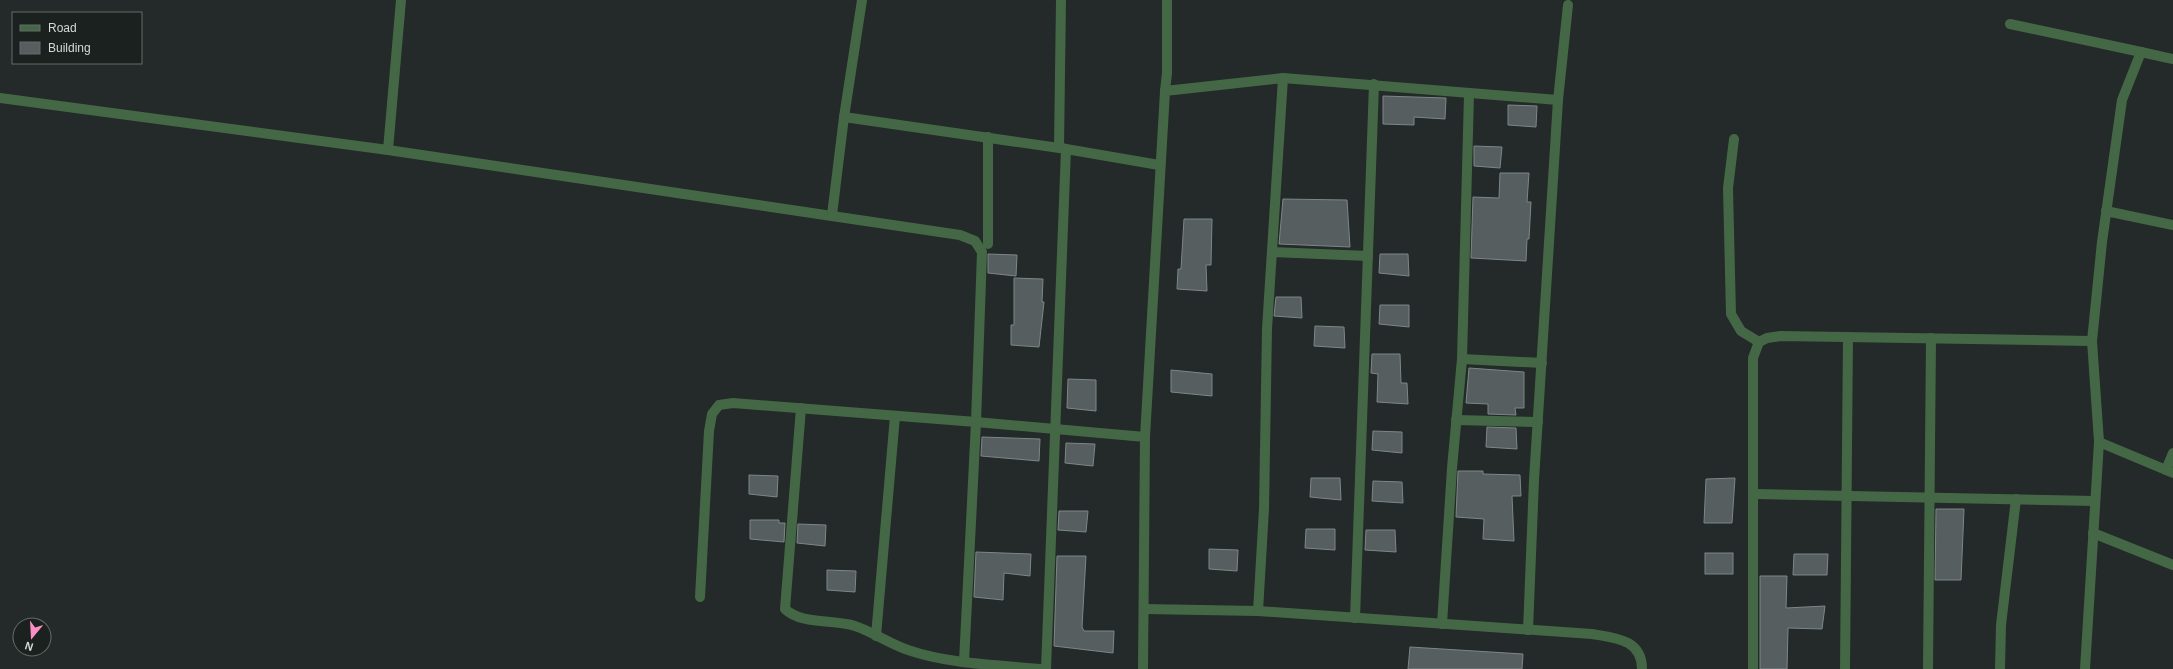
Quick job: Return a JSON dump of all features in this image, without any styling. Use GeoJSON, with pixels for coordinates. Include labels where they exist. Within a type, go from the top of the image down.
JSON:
{"type":"FeatureCollection","features":[{"type":"Feature","properties":{"kind":"street"},"geometry":{"type":"LineString","coordinates":[[388,150],[401,0]]}},
{"type":"Feature","properties":{"kind":"street"},"geometry":{"type":"LineString","coordinates":[[832,215],[844,116],[862,0]]}},
{"type":"Feature","properties":{"kind":"street"},"geometry":{"type":"LineString","coordinates":[[1061,0],[1059,147],[1066,149]]}},
{"type":"Feature","properties":{"kind":"street"},"geometry":{"type":"LineString","coordinates":[[1143,669],[1145,437],[1159,165],[1167,73],[1167,0]]}},
{"type":"Feature","properties":{"kind":"street"},"geometry":{"type":"LineString","coordinates":[[1528,630],[1538,422],[1558,100],[1568,5]]}},
{"type":"Feature","properties":{"kind":"street"},"geometry":{"type":"LineString","coordinates":[[2010,24],[2173,59]]}},
{"type":"Feature","properties":{"kind":"street"},"geometry":{"type":"LineString","coordinates":[[2085,669],[2099,442],[2092,341],[2106,211],[2122,100],[2141,52]]}},
{"type":"Feature","properties":{"kind":"street"},"geometry":{"type":"LineString","coordinates":[[1165,90],[1283,78],[1374,84],[1469,94],[1558,100]]}},
{"type":"Feature","properties":{"kind":"street"},"geometry":{"type":"LineString","coordinates":[[1258,610],[1264,509],[1268,329],[1283,78]]}},
{"type":"Feature","properties":{"kind":"street"},"geometry":{"type":"LineString","coordinates":[[1355,618],[1374,84]]}},
{"type":"Feature","properties":{"kind":"street"},"geometry":{"type":"LineString","coordinates":[[1442,624],[1456,420],[1462,359],[1469,94]]}},
{"type":"Feature","properties":{"kind":"street"},"geometry":{"type":"LineString","coordinates":[[0,98],[388,150],[832,215],[960,235],[975,241],[982,252],[976,422],[964,662]]}},
{"type":"Feature","properties":{"kind":"street"},"geometry":{"type":"LineString","coordinates":[[844,116],[1066,149],[1159,165]]}},
{"type":"Feature","properties":{"kind":"street"},"geometry":{"type":"LineString","coordinates":[[988,137],[988,244]]}},
{"type":"Feature","properties":{"kind":"street"},"geometry":{"type":"LineString","coordinates":[[1734,139],[1728,188],[1731,314],[1741,330],[1759,342]]}},
{"type":"Feature","properties":{"kind":"street"},"geometry":{"type":"LineString","coordinates":[[1046,669],[1054,429],[1066,149]]}},
{"type":"Feature","properties":{"kind":"street"},"geometry":{"type":"LineString","coordinates":[[2106,211],[2173,225]]}},
{"type":"Feature","properties":{"kind":"street"},"geometry":{"type":"LineString","coordinates":[[1272,252],[1368,256]]}},
{"type":"Feature","properties":{"kind":"street"},"geometry":{"type":"LineString","coordinates":[[1753,669],[1753,358],[1759,342],[1767,338],[1782,336],[2092,341]]}},
{"type":"Feature","properties":{"kind":"street"},"geometry":{"type":"LineString","coordinates":[[1845,669],[1848,337]]}},
{"type":"Feature","properties":{"kind":"street"},"geometry":{"type":"LineString","coordinates":[[1928,669],[1931,338]]}},
{"type":"Feature","properties":{"kind":"street"},"geometry":{"type":"LineString","coordinates":[[1462,359],[1542,363]]}},
{"type":"Feature","properties":{"kind":"street"},"geometry":{"type":"LineString","coordinates":[[700,597],[709,431],[712,414],[719,405],[733,403],[801,408],[1145,437]]}},
{"type":"Feature","properties":{"kind":"street"},"geometry":{"type":"LineString","coordinates":[[801,408],[785,609],[791,616],[855,626],[909,650],[964,662],[1041,669]]}},
{"type":"Feature","properties":{"kind":"street"},"geometry":{"type":"LineString","coordinates":[[876,636],[895,416]]}},
{"type":"Feature","properties":{"kind":"street"},"geometry":{"type":"LineString","coordinates":[[1456,420],[1538,422]]}},
{"type":"Feature","properties":{"kind":"street"},"geometry":{"type":"LineString","coordinates":[[2099,442],[2169,472],[2173,453]]}},
{"type":"Feature","properties":{"kind":"street"},"geometry":{"type":"LineString","coordinates":[[1754,494],[2095,501]]}},
{"type":"Feature","properties":{"kind":"street"},"geometry":{"type":"LineString","coordinates":[[2000,669],[2001,625],[2016,499]]}},
{"type":"Feature","properties":{"kind":"street"},"geometry":{"type":"LineString","coordinates":[[2093,533],[2173,565]]}},
{"type":"Feature","properties":{"kind":"street"},"geometry":{"type":"LineString","coordinates":[[1144,610],[1258,610],[1592,634],[1628,642],[1641,656],[1642,669]]}},
{"type":"Feature","properties":{"kind":"building"},"geometry":{"type":"Polygon","coordinates":[[[1383,96],[1446,98],[1445,119],[1414,117],[1414,125],[1383,124],[1383,96]]]}},
{"type":"Feature","properties":{"kind":"building"},"geometry":{"type":"Polygon","coordinates":[[[1508,105],[1537,106],[1536,127],[1508,125],[1508,105]]]}},
{"type":"Feature","properties":{"kind":"building"},"geometry":{"type":"Polygon","coordinates":[[[1474,146],[1502,147],[1500,168],[1474,166],[1474,146]]]}},
{"type":"Feature","properties":{"kind":"building"},"geometry":{"type":"Polygon","coordinates":[[[1500,173],[1529,173],[1527,202],[1531,202],[1526,261],[1471,258],[1473,197],[1499,198],[1500,173]]]}},
{"type":"Feature","properties":{"kind":"building"},"geometry":{"type":"Polygon","coordinates":[[[1283,199],[1347,200],[1350,247],[1279,244],[1283,199]]]}},
{"type":"Feature","properties":{"kind":"building"},"geometry":{"type":"Polygon","coordinates":[[[1184,219],[1212,219],[1211,265],[1206,265],[1207,291],[1177,289],[1178,269],[1181,269],[1184,219]]]}},
{"type":"Feature","properties":{"kind":"building"},"geometry":{"type":"Polygon","coordinates":[[[988,254],[1017,255],[1016,276],[988,273],[988,254]]]}},
{"type":"Feature","properties":{"kind":"building"},"geometry":{"type":"Polygon","coordinates":[[[1380,254],[1408,254],[1409,276],[1379,273],[1380,254]]]}},
{"type":"Feature","properties":{"kind":"building"},"geometry":{"type":"Polygon","coordinates":[[[1014,278],[1043,279],[1042,302],[1044,302],[1039,347],[1011,345],[1011,325],[1014,325],[1014,278]]]}},
{"type":"Feature","properties":{"kind":"building"},"geometry":{"type":"Polygon","coordinates":[[[1276,297],[1301,297],[1302,318],[1274,316],[1276,297]]]}},
{"type":"Feature","properties":{"kind":"building"},"geometry":{"type":"Polygon","coordinates":[[[1380,305],[1409,305],[1409,327],[1379,324],[1380,305]]]}},
{"type":"Feature","properties":{"kind":"building"},"geometry":{"type":"Polygon","coordinates":[[[1315,326],[1344,327],[1345,348],[1314,346],[1315,326]]]}},
{"type":"Feature","properties":{"kind":"building"},"geometry":{"type":"Polygon","coordinates":[[[1372,354],[1400,354],[1401,383],[1407,383],[1408,404],[1377,402],[1378,374],[1371,373],[1372,354]]]}},
{"type":"Feature","properties":{"kind":"building"},"geometry":{"type":"Polygon","coordinates":[[[1469,368],[1524,372],[1524,408],[1515,408],[1516,415],[1488,414],[1488,404],[1466,403],[1469,368]]]}},
{"type":"Feature","properties":{"kind":"building"},"geometry":{"type":"Polygon","coordinates":[[[1171,370],[1212,374],[1212,396],[1171,392],[1171,370]]]}},
{"type":"Feature","properties":{"kind":"building"},"geometry":{"type":"Polygon","coordinates":[[[1068,379],[1096,380],[1096,411],[1067,408],[1068,379]]]}},
{"type":"Feature","properties":{"kind":"building"},"geometry":{"type":"Polygon","coordinates":[[[1487,427],[1516,428],[1517,449],[1486,447],[1487,427]]]}},
{"type":"Feature","properties":{"kind":"building"},"geometry":{"type":"Polygon","coordinates":[[[1373,431],[1402,432],[1402,453],[1372,450],[1373,431]]]}},
{"type":"Feature","properties":{"kind":"building"},"geometry":{"type":"Polygon","coordinates":[[[982,437],[1040,439],[1039,461],[981,456],[982,437]]]}},
{"type":"Feature","properties":{"kind":"building"},"geometry":{"type":"Polygon","coordinates":[[[1066,443],[1095,444],[1093,466],[1065,463],[1066,443]]]}},
{"type":"Feature","properties":{"kind":"building"},"geometry":{"type":"Polygon","coordinates":[[[1458,471],[1483,471],[1483,474],[1520,475],[1521,496],[1512,496],[1514,541],[1483,539],[1484,519],[1456,517],[1458,471]]]}},
{"type":"Feature","properties":{"kind":"building"},"geometry":{"type":"Polygon","coordinates":[[[749,475],[778,476],[777,497],[749,494],[749,475]]]}},
{"type":"Feature","properties":{"kind":"building"},"geometry":{"type":"Polygon","coordinates":[[[1311,478],[1340,478],[1341,500],[1310,497],[1311,478]]]}},
{"type":"Feature","properties":{"kind":"building"},"geometry":{"type":"Polygon","coordinates":[[[1735,478],[1732,523],[1704,523],[1706,479],[1735,478]]]}},
{"type":"Feature","properties":{"kind":"building"},"geometry":{"type":"Polygon","coordinates":[[[1373,481],[1402,482],[1403,503],[1372,501],[1373,481]]]}},
{"type":"Feature","properties":{"kind":"building"},"geometry":{"type":"Polygon","coordinates":[[[1936,509],[1964,509],[1961,580],[1935,580],[1936,509]]]}},
{"type":"Feature","properties":{"kind":"building"},"geometry":{"type":"Polygon","coordinates":[[[1059,511],[1088,511],[1086,532],[1058,530],[1059,511]]]}},
{"type":"Feature","properties":{"kind":"building"},"geometry":{"type":"Polygon","coordinates":[[[750,520],[779,520],[779,523],[785,523],[784,542],[750,539],[750,520]]]}},
{"type":"Feature","properties":{"kind":"building"},"geometry":{"type":"Polygon","coordinates":[[[798,524],[826,525],[825,546],[797,543],[798,524]]]}},
{"type":"Feature","properties":{"kind":"building"},"geometry":{"type":"Polygon","coordinates":[[[1306,529],[1335,529],[1335,550],[1305,548],[1306,529]]]}},
{"type":"Feature","properties":{"kind":"building"},"geometry":{"type":"Polygon","coordinates":[[[1366,530],[1395,530],[1396,552],[1365,550],[1366,530]]]}},
{"type":"Feature","properties":{"kind":"building"},"geometry":{"type":"Polygon","coordinates":[[[1209,549],[1238,550],[1237,571],[1209,569],[1209,549]]]}},
{"type":"Feature","properties":{"kind":"building"},"geometry":{"type":"Polygon","coordinates":[[[976,552],[1031,554],[1030,576],[1004,573],[1003,600],[974,597],[976,552]]]}},
{"type":"Feature","properties":{"kind":"building"},"geometry":{"type":"Polygon","coordinates":[[[1705,553],[1733,553],[1733,574],[1705,574],[1705,553]]]}},
{"type":"Feature","properties":{"kind":"building"},"geometry":{"type":"Polygon","coordinates":[[[1794,554],[1828,554],[1827,575],[1793,575],[1794,554]]]}},
{"type":"Feature","properties":{"kind":"building"},"geometry":{"type":"Polygon","coordinates":[[[1057,556],[1086,556],[1082,627],[1084,631],[1114,631],[1113,653],[1054,646],[1057,556]]]}},
{"type":"Feature","properties":{"kind":"building"},"geometry":{"type":"Polygon","coordinates":[[[827,570],[856,571],[855,592],[827,590],[827,570]]]}},
{"type":"Feature","properties":{"kind":"building"},"geometry":{"type":"Polygon","coordinates":[[[1760,576],[1787,576],[1786,608],[1825,606],[1822,629],[1788,628],[1787,669],[1760,669],[1760,576]]]}},
{"type":"Feature","properties":{"kind":"building"},"geometry":{"type":"Polygon","coordinates":[[[1410,647],[1523,654],[1522,669],[1408,669],[1410,647]]]}}]}
